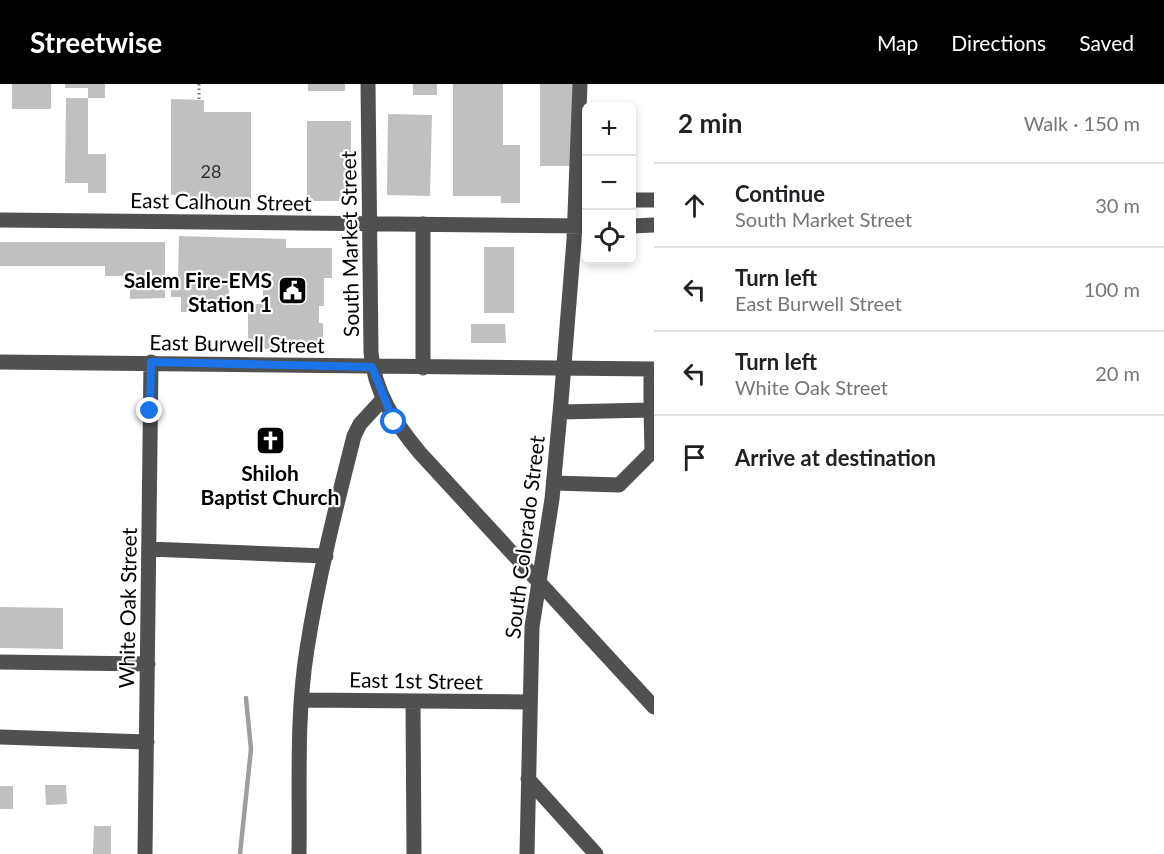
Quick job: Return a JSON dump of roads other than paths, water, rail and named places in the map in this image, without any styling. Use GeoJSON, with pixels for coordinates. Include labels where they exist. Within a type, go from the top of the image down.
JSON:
{"type":"FeatureCollection","features":[{"type":"Feature","properties":{"kind":"street","name":"South Market Street"},"geometry":{"type":"LineString","coordinates":[[368,84],[372,367],[383,399],[394,422],[420,453],[654,707]]}},
{"type":"Feature","properties":{"kind":"street","name":"South Colorado Street"},"geometry":{"type":"LineString","coordinates":[[527,854],[532,627],[554,483],[564,369],[581,226],[580,84]]}},
{"type":"Feature","properties":{"kind":"street"},"geometry":{"type":"LineString","coordinates":[[636,200],[654,200]]}},
{"type":"Feature","properties":{"kind":"street","name":"East Calhoun Street"},"geometry":{"type":"LineString","coordinates":[[0,220],[581,226]]}},
{"type":"Feature","properties":{"kind":"street"},"geometry":{"type":"LineString","coordinates":[[423,224],[423,368]]}},
{"type":"Feature","properties":{"kind":"street"},"geometry":{"type":"LineString","coordinates":[[636,226],[654,225]]}},
{"type":"Feature","properties":{"kind":"street","name":"East Burwell Street"},"geometry":{"type":"LineString","coordinates":[[0,362],[653,369]]}},
{"type":"Feature","properties":{"kind":"street","name":"White Oak Street"},"geometry":{"type":"LineString","coordinates":[[145,854],[151,362]]}},
{"type":"Feature","properties":{"kind":"street"},"geometry":{"type":"LineString","coordinates":[[554,483],[619,485],[652,452],[653,369]]}},
{"type":"Feature","properties":{"kind":"street"},"geometry":{"type":"LineString","coordinates":[[300,854],[302,700],[307,650],[354,436],[360,424],[383,399]]}},
{"type":"Feature","properties":{"kind":"street"},"geometry":{"type":"LineString","coordinates":[[560,412],[651,410]]}},
{"type":"Feature","properties":{"kind":"street"},"geometry":{"type":"LineString","coordinates":[[149,549],[326,556]]}},
{"type":"Feature","properties":{"kind":"street"},"geometry":{"type":"LineString","coordinates":[[0,662],[148,664]]}},
{"type":"Feature","properties":{"kind":"street","name":"East 1st Street"},"geometry":{"type":"LineString","coordinates":[[302,700],[530,702]]}},
{"type":"Feature","properties":{"kind":"street"},"geometry":{"type":"LineString","coordinates":[[413,701],[414,854]]}},
{"type":"Feature","properties":{"kind":"street"},"geometry":{"type":"LineString","coordinates":[[0,737],[147,742]]}},
{"type":"Feature","properties":{"kind":"street"},"geometry":{"type":"LineString","coordinates":[[528,779],[596,854]]}},
{"type":"Feature","properties":{"kind":"waterway"},"geometry":{"type":"LineString","coordinates":[[240,854],[251,749],[246,698]]}},
{"type":"Feature","properties":{"kind":"place","name":"Salem Fire-EMS Station 1"},"geometry":{"type":"Point","coordinates":[293,291]}},
{"type":"Feature","properties":{"kind":"place","name":"Shiloh Baptist Church"},"geometry":{"type":"Point","coordinates":[270,441]}}]}
